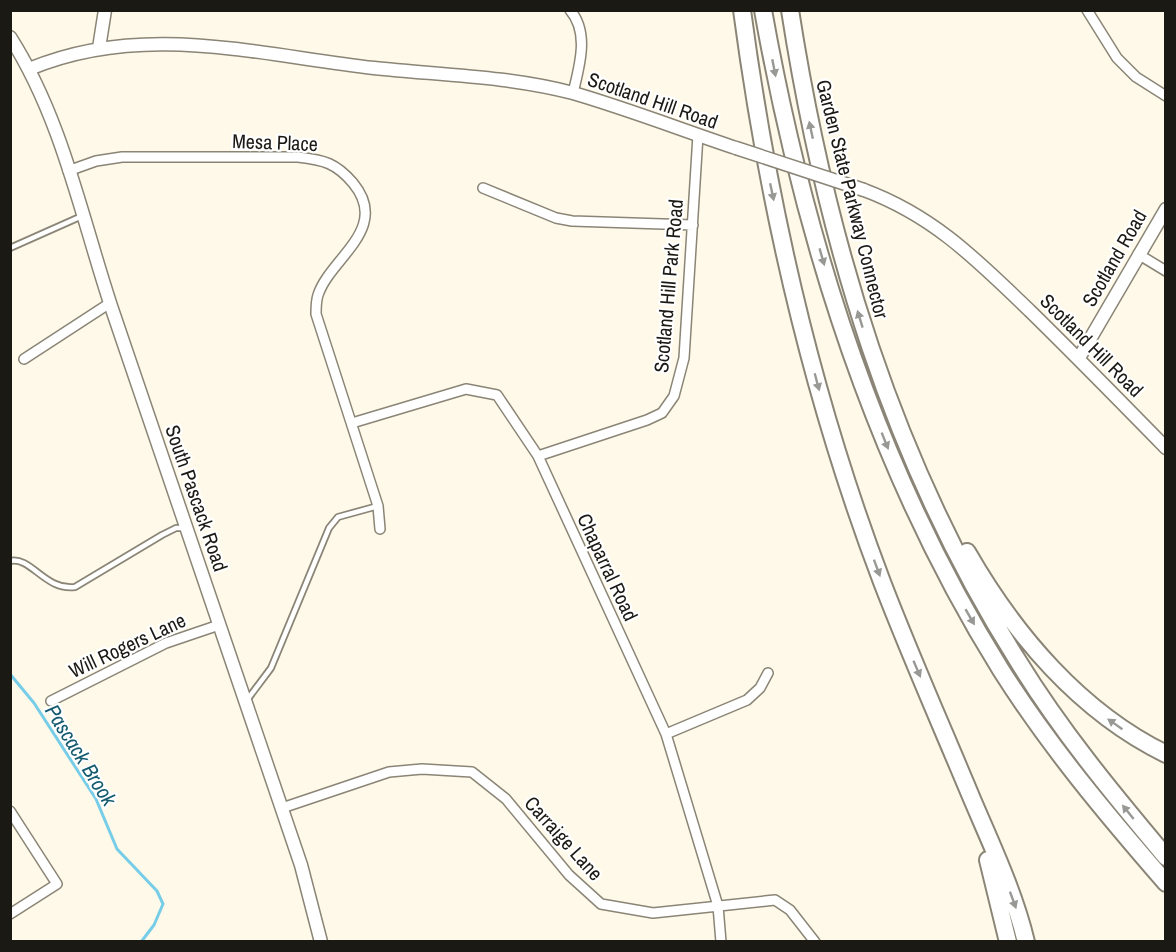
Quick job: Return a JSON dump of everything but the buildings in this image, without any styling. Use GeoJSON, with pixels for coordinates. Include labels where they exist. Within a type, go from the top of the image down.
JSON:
{"type":"FeatureCollection","features":[{"type":"Feature","properties":{"kind":"highway"},"geometry":{"type":"LineString","coordinates":[[742,10],[759,124],[777,216],[822,400],[881,579],[1011,894],[1026,942]]}},
{"type":"Feature","properties":{"kind":"highway"},"geometry":{"type":"LineString","coordinates":[[764,10],[782,108],[827,274],[869,399],[911,504],[964,607],[1024,704],[1068,765],[1166,883]]}},
{"type":"Feature","properties":{"kind":"highway","name":"Garden State Parkway Connector"},"geometry":{"type":"LineString","coordinates":[[790,10],[808,115],[831,215],[885,394]]}},
{"type":"Feature","properties":{"kind":"highway"},"geometry":{"type":"LineString","coordinates":[[885,394],[961,542],[1013,620],[1051,666],[1087,701],[1127,732],[1166,754]]}},
{"type":"Feature","properties":{"kind":"highway"},"geometry":{"type":"LineString","coordinates":[[885,394],[928,498],[999,630],[1060,724],[1166,857]]}},
{"type":"Feature","properties":{"kind":"highway"},"geometry":{"type":"LineString","coordinates":[[967,787],[999,898],[1008,942]]}},
{"type":"Feature","properties":{"kind":"street"},"geometry":{"type":"LineString","coordinates":[[99,48],[105,10]]}},
{"type":"Feature","properties":{"kind":"street"},"geometry":{"type":"LineString","coordinates":[[570,10],[575,16],[581,38],[581,59],[573,93]]}},
{"type":"Feature","properties":{"kind":"street"},"geometry":{"type":"LineString","coordinates":[[1087,10],[1117,58],[1136,77],[1166,96]]}},
{"type":"Feature","properties":{"kind":"street","name":"South Pascack Road"},"geometry":{"type":"LineString","coordinates":[[10,38],[29,69],[46,106],[110,303],[301,865],[321,942]]}},
{"type":"Feature","properties":{"kind":"street","name":"Scotland Hill Road"},"geometry":{"type":"LineString","coordinates":[[29,69],[69,55],[99,48],[161,44],[228,48],[355,66],[516,82],[573,93],[864,190],[921,216],[955,240],[1079,358],[1166,448]]}},
{"type":"Feature","properties":{"kind":"street","name":"Scotland Hill Park Road"},"geometry":{"type":"LineString","coordinates":[[538,456],[647,420],[662,413],[674,396],[684,358],[698,135]]}},
{"type":"Feature","properties":{"kind":"street","name":"Mesa Place"},"geometry":{"type":"LineString","coordinates":[[68,171],[96,160],[122,157],[297,157],[319,159],[340,168],[357,188],[364,206],[363,226],[356,244],[326,280],[317,296],[316,314],[378,506],[380,529]]}},
{"type":"Feature","properties":{"kind":"street"},"geometry":{"type":"LineString","coordinates":[[483,188],[556,218],[572,221],[693,225]]}},
{"type":"Feature","properties":{"kind":"street","name":"Scotland Road"},"geometry":{"type":"LineString","coordinates":[[1079,358],[1166,209]]}},
{"type":"Feature","properties":{"kind":"street"},"geometry":{"type":"LineString","coordinates":[[1138,254],[1166,271]]}},
{"type":"Feature","properties":{"kind":"street"},"geometry":{"type":"LineString","coordinates":[[24,359],[110,303]]}},
{"type":"Feature","properties":{"kind":"street","name":"Chaparral Road"},"geometry":{"type":"LineString","coordinates":[[352,423],[466,389],[497,395],[538,456],[666,734],[718,906],[722,942]]}},
{"type":"Feature","properties":{"kind":"street","name":"Will Rogers Lane"},"geometry":{"type":"LineString","coordinates":[[51,701],[166,643],[219,625]]}},
{"type":"Feature","properties":{"kind":"street"},"geometry":{"type":"LineString","coordinates":[[666,734],[747,700],[760,688],[768,673]]}},
{"type":"Feature","properties":{"kind":"street","name":"Carraige Lane"},"geometry":{"type":"LineString","coordinates":[[282,808],[389,772],[422,769],[472,772],[506,799],[569,875],[601,904],[653,914],[775,900],[790,910],[815,942]]}},
{"type":"Feature","properties":{"kind":"street"},"geometry":{"type":"LineString","coordinates":[[10,811],[57,885],[10,914]]}},
{"type":"Feature","properties":{"kind":"lane"},"geometry":{"type":"LineString","coordinates":[[10,248],[82,216]]}},
{"type":"Feature","properties":{"kind":"lane"},"geometry":{"type":"LineString","coordinates":[[246,702],[271,668],[329,528],[338,517],[378,506]]}},
{"type":"Feature","properties":{"kind":"lane"},"geometry":{"type":"LineString","coordinates":[[10,561],[22,561],[58,587],[75,587],[169,532],[186,528]]}},
{"type":"Feature","properties":{"kind":"waterway","name":"Pascack Brook"},"geometry":{"type":"LineString","coordinates":[[10,674],[34,703],[96,799],[117,849],[157,891],[163,904],[154,925],[141,942]]}}]}
